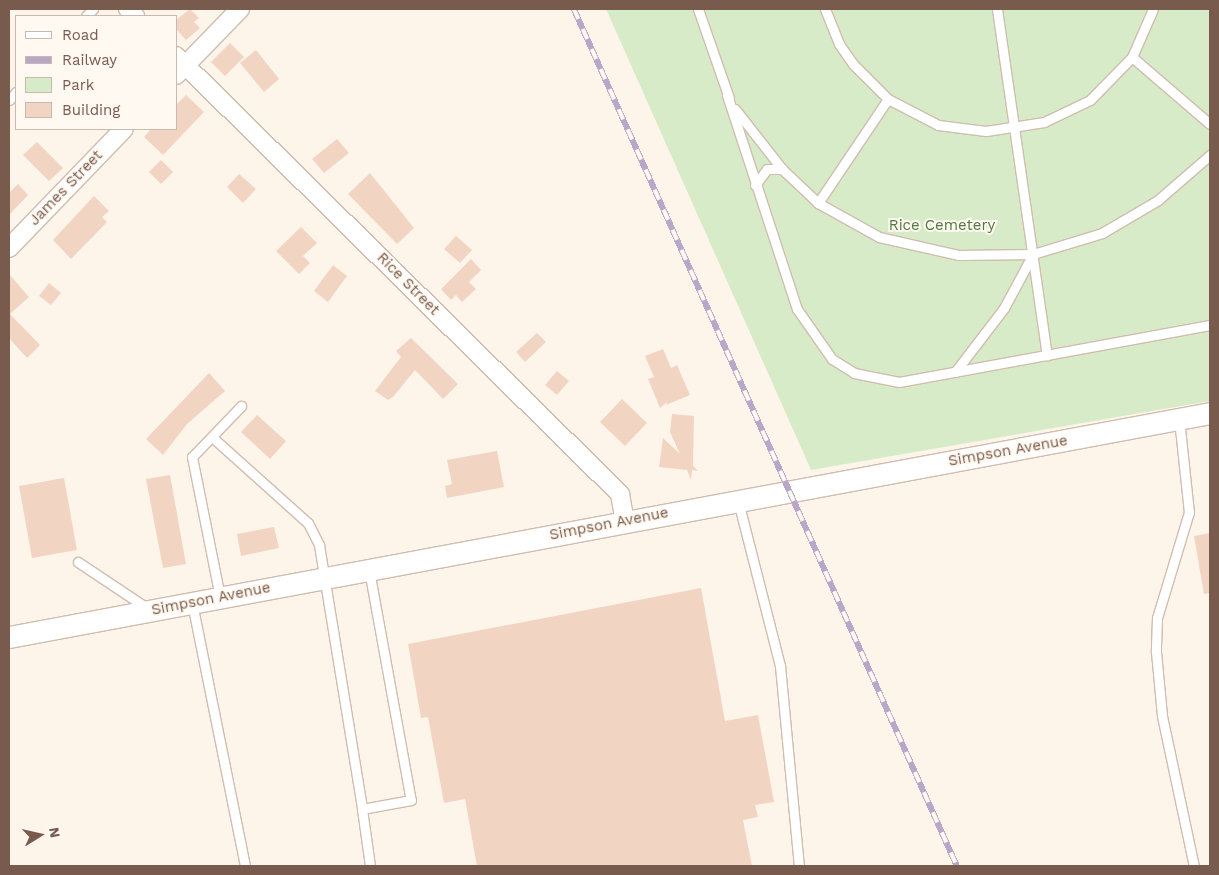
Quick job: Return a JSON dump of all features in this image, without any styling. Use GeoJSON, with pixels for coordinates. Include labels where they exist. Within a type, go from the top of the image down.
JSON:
{"type":"FeatureCollection","features":[{"type":"Feature","properties":{"kind":"street"},"geometry":{"type":"LineString","coordinates":[[179,65],[240,9]]}},
{"type":"Feature","properties":{"kind":"street","name":"Rice Street"},"geometry":{"type":"LineString","coordinates":[[179,65],[620,494],[625,521]]}},
{"type":"Feature","properties":{"kind":"street","name":"James Street"},"geometry":{"type":"LineString","coordinates":[[9,248],[123,130]]}},
{"type":"Feature","properties":{"kind":"street","name":"Simpson Avenue"},"geometry":{"type":"LineString","coordinates":[[9,638],[625,521],[1210,413]]}},
{"type":"Feature","properties":{"kind":"lane"},"geometry":{"type":"LineString","coordinates":[[699,9],[755,185],[797,308],[832,360],[854,373],[899,382],[1210,325]]}},
{"type":"Feature","properties":{"kind":"lane"},"geometry":{"type":"LineString","coordinates":[[825,9],[839,44],[853,64],[888,99],[938,125],[986,131],[1015,129],[1067,114],[1090,100],[1132,57],[1153,9]]}},
{"type":"Feature","properties":{"kind":"lane"},"geometry":{"type":"LineString","coordinates":[[997,9],[1047,355]]}},
{"type":"Feature","properties":{"kind":"lane"},"geometry":{"type":"LineString","coordinates":[[1132,57],[1210,124]]}},
{"type":"Feature","properties":{"kind":"lane"},"geometry":{"type":"LineString","coordinates":[[727,95],[752,135],[782,169],[818,203],[879,236],[932,251],[992,257],[1033,254],[1102,233],[1132,218],[1210,155]]}},
{"type":"Feature","properties":{"kind":"lane"},"geometry":{"type":"LineString","coordinates":[[818,203],[888,99]]}},
{"type":"Feature","properties":{"kind":"lane"},"geometry":{"type":"LineString","coordinates":[[755,185],[767,169],[782,169]]}},
{"type":"Feature","properties":{"kind":"lane"},"geometry":{"type":"LineString","coordinates":[[956,372],[1004,308],[1033,254]]}},
{"type":"Feature","properties":{"kind":"lane"},"geometry":{"type":"LineString","coordinates":[[220,598],[192,457],[241,406]]}},
{"type":"Feature","properties":{"kind":"lane"},"geometry":{"type":"LineString","coordinates":[[1179,419],[1189,512],[1157,618],[1156,652],[1162,716],[1194,866]]}},
{"type":"Feature","properties":{"kind":"lane"},"geometry":{"type":"LineString","coordinates":[[212,437],[308,523],[318,546],[370,866]]}},
{"type":"Feature","properties":{"kind":"lane"},"geometry":{"type":"LineString","coordinates":[[738,500],[780,666],[799,866]]}},
{"type":"Feature","properties":{"kind":"lane"},"geometry":{"type":"LineString","coordinates":[[78,562],[152,610]]}},
{"type":"Feature","properties":{"kind":"lane"},"geometry":{"type":"LineString","coordinates":[[362,810],[410,800],[368,570]]}},
{"type":"Feature","properties":{"kind":"lane"},"geometry":{"type":"LineString","coordinates":[[192,603],[245,866]]}},
{"type":"Feature","properties":{"kind":"green space","name":"Rice Cemetery"},"geometry":{"type":"Polygon","coordinates":[[[606,9],[1210,9],[1210,401],[811,470],[606,9]]]}},
{"type":"Feature","properties":{"kind":"building"},"geometry":{"type":"Polygon","coordinates":[[[190,9],[199,18],[194,22],[200,28],[186,40],[178,31],[178,18],[190,9]]]}},
{"type":"Feature","properties":{"kind":"building"},"geometry":{"type":"Polygon","coordinates":[[[230,43],[244,57],[225,76],[211,62],[230,43]]]}},
{"type":"Feature","properties":{"kind":"building"},"geometry":{"type":"Polygon","coordinates":[[[256,50],[279,79],[264,92],[240,63],[256,50]]]}},
{"type":"Feature","properties":{"kind":"building"},"geometry":{"type":"Polygon","coordinates":[[[186,95],[204,112],[163,155],[144,137],[150,130],[178,130],[178,103],[186,95]]]}},
{"type":"Feature","properties":{"kind":"building"},"geometry":{"type":"Polygon","coordinates":[[[337,139],[349,153],[324,173],[312,159],[337,139]]]}},
{"type":"Feature","properties":{"kind":"building"},"geometry":{"type":"Polygon","coordinates":[[[37,142],[63,168],[49,181],[23,155],[37,142]]]}},
{"type":"Feature","properties":{"kind":"building"},"geometry":{"type":"Polygon","coordinates":[[[161,160],[173,172],[161,184],[149,172],[161,160]]]}},
{"type":"Feature","properties":{"kind":"building"},"geometry":{"type":"Polygon","coordinates":[[[370,173],[414,228],[397,244],[348,194],[370,173]]]}},
{"type":"Feature","properties":{"kind":"building"},"geometry":{"type":"Polygon","coordinates":[[[239,174],[256,189],[243,203],[227,187],[239,174]]]}},
{"type":"Feature","properties":{"kind":"building"},"geometry":{"type":"Polygon","coordinates":[[[18,184],[28,195],[9,215],[9,193],[18,184]]]}},
{"type":"Feature","properties":{"kind":"building"},"geometry":{"type":"Polygon","coordinates":[[[94,196],[109,211],[102,217],[107,222],[71,259],[53,240],[94,196]]]}},
{"type":"Feature","properties":{"kind":"building"},"geometry":{"type":"Polygon","coordinates":[[[301,227],[317,243],[303,256],[310,263],[299,274],[276,251],[301,227]]]}},
{"type":"Feature","properties":{"kind":"building"},"geometry":{"type":"Polygon","coordinates":[[[456,236],[472,250],[460,263],[444,249],[456,236]]]}},
{"type":"Feature","properties":{"kind":"building"},"geometry":{"type":"Polygon","coordinates":[[[471,259],[481,270],[469,282],[476,289],[462,302],[456,295],[451,300],[441,289],[471,259]]]}},
{"type":"Feature","properties":{"kind":"building"},"geometry":{"type":"Polygon","coordinates":[[[333,265],[347,276],[328,302],[314,291],[333,265]]]}},
{"type":"Feature","properties":{"kind":"building"},"geometry":{"type":"Polygon","coordinates":[[[9,274],[29,297],[10,314],[40,345],[27,358],[9,338],[9,274]]]}},
{"type":"Feature","properties":{"kind":"building"},"geometry":{"type":"Polygon","coordinates":[[[49,283],[61,293],[51,305],[39,296],[49,283]]]}},
{"type":"Feature","properties":{"kind":"building"},"geometry":{"type":"Polygon","coordinates":[[[537,333],[546,342],[525,362],[516,352],[537,333]]]}},
{"type":"Feature","properties":{"kind":"building"},"geometry":{"type":"Polygon","coordinates":[[[411,338],[458,384],[443,399],[415,370],[393,397],[388,400],[375,391],[401,357],[396,351],[411,338]]]}},
{"type":"Feature","properties":{"kind":"building"},"geometry":{"type":"Polygon","coordinates":[[[663,349],[671,368],[677,365],[690,395],[666,405],[667,402],[660,408],[648,379],[654,377],[645,356],[663,349]]]}},
{"type":"Feature","properties":{"kind":"building"},"geometry":{"type":"Polygon","coordinates":[[[557,371],[569,381],[557,395],[545,385],[557,371]]]}},
{"type":"Feature","properties":{"kind":"building"},"geometry":{"type":"Polygon","coordinates":[[[209,373],[225,391],[187,424],[163,455],[146,439],[209,373]]]}},
{"type":"Feature","properties":{"kind":"building"},"geometry":{"type":"Polygon","coordinates":[[[622,399],[647,423],[625,446],[600,422],[622,399]]]}},
{"type":"Feature","properties":{"kind":"building"},"geometry":{"type":"Polygon","coordinates":[[[672,414],[694,416],[693,466],[698,471],[692,470],[691,480],[687,470],[659,467],[663,438],[680,454],[670,432],[672,414]]]}},
{"type":"Feature","properties":{"kind":"building"},"geometry":{"type":"Polygon","coordinates":[[[257,415],[286,441],[270,459],[241,432],[257,415]]]}},
{"type":"Feature","properties":{"kind":"building"},"geometry":{"type":"Polygon","coordinates":[[[497,451],[504,487],[447,498],[445,486],[452,484],[447,460],[497,451]]]}},
{"type":"Feature","properties":{"kind":"building"},"geometry":{"type":"Polygon","coordinates":[[[170,475],[186,564],[163,568],[146,479],[170,475]]]}},
{"type":"Feature","properties":{"kind":"building"},"geometry":{"type":"Polygon","coordinates":[[[64,478],[77,550],[32,558],[19,486],[64,478]]]}},
{"type":"Feature","properties":{"kind":"building"},"geometry":{"type":"Polygon","coordinates":[[[274,527],[279,548],[241,556],[237,534],[274,527]]]}},
{"type":"Feature","properties":{"kind":"building"},"geometry":{"type":"Polygon","coordinates":[[[1210,533],[1210,593],[1204,594],[1194,536],[1210,533]]]}},
{"type":"Feature","properties":{"kind":"building"},"geometry":{"type":"Polygon","coordinates":[[[701,588],[725,721],[758,715],[774,802],[755,805],[758,817],[743,820],[752,866],[477,866],[465,799],[444,803],[428,717],[421,718],[408,644],[701,588]]]}},
{"type":"Feature","properties":{"kind":"railway"},"geometry":{"type":"LineString","coordinates":[[574,9],[957,866]]}}]}
